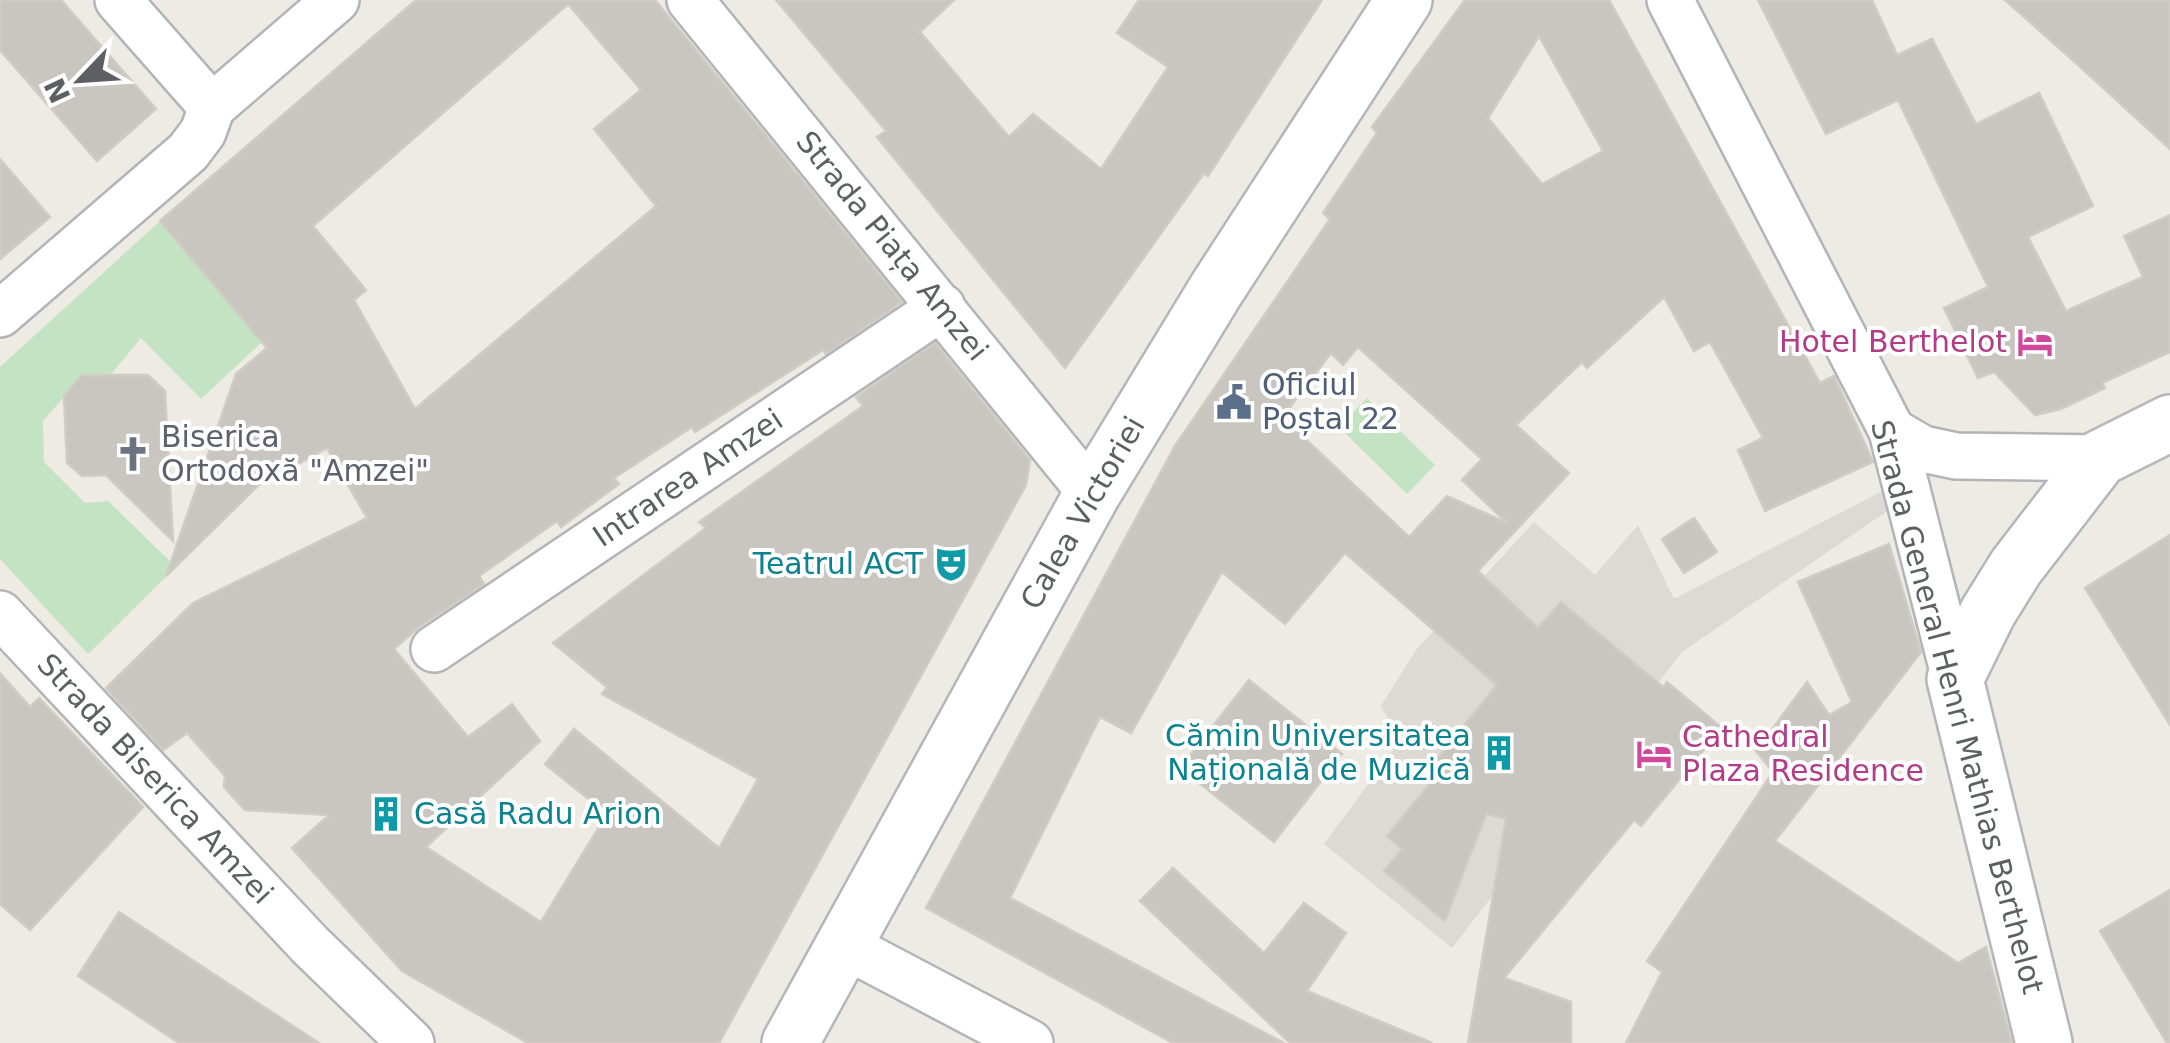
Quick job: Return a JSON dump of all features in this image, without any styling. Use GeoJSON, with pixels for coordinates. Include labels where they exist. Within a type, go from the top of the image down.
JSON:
{"type":"FeatureCollection","features":[{"type":"Feature","properties":{"kind":"main road","name":"Calea Victoriei"},"geometry":{"type":"LineString","coordinates":[[790,1043],[1092,494],[1216,290],[1404,0]]}},
{"type":"Feature","properties":{"kind":"main road"},"geometry":{"type":"LineString","coordinates":[[1955,679],[2016,566],[2100,458],[2170,423]]}},
{"type":"Feature","properties":{"kind":"main road","name":"Strada General Henri Mathias Berthelot"},"geometry":{"type":"LineString","coordinates":[[1955,679],[2044,1043]]}},
{"type":"Feature","properties":{"kind":"street"},"geometry":{"type":"LineString","coordinates":[[118,0],[212,107]]}},
{"type":"Feature","properties":{"kind":"street"},"geometry":{"type":"LineString","coordinates":[[0,314],[188,152],[203,132],[212,107],[336,0]]}},
{"type":"Feature","properties":{"kind":"street","name":"Strada Piața Amzei"},"geometry":{"type":"LineString","coordinates":[[690,0],[1092,494]]}},
{"type":"Feature","properties":{"kind":"street","name":"Strada General Henri Mathias Berthelot"},"geometry":{"type":"LineString","coordinates":[[1670,0],[1892,431],[1955,679]]}},
{"type":"Feature","properties":{"kind":"street","name":"Intrarea Amzei"},"geometry":{"type":"LineString","coordinates":[[434,649],[942,307]]}},
{"type":"Feature","properties":{"kind":"street"},"geometry":{"type":"LineString","coordinates":[[1892,431],[1923,448],[1956,456],[2100,458]]}},
{"type":"Feature","properties":{"kind":"street","name":"Strada Biserica Amzei"},"geometry":{"type":"LineString","coordinates":[[0,614],[310,945],[410,1043]]}},
{"type":"Feature","properties":{"kind":"street"},"geometry":{"type":"LineString","coordinates":[[842,944],[1030,1043]]}},
{"type":"Feature","properties":{"kind":"street","name":"Strada Biserica Amzei"},"geometry":{"type":"LineString","coordinates":[[310,945],[439,1043]]}},
{"type":"Feature","properties":{"kind":"shaded area"},"geometry":{"type":"Polygon","coordinates":[[[1892,486],[1899,503],[1682,652],[1452,948],[1324,844],[1400,741],[1381,706],[1416,650],[1534,522],[1595,575],[1638,525],[1674,599],[1892,486]]]}},
{"type":"Feature","properties":{"kind":"green space"},"geometry":{"type":"Polygon","coordinates":[[[160,221],[262,342],[201,399],[141,338],[106,380],[82,376],[43,421],[44,462],[85,503],[108,501],[176,567],[88,654],[0,559],[0,367],[160,221]]]}},
{"type":"Feature","properties":{"kind":"green space"},"geometry":{"type":"Polygon","coordinates":[[[1367,398],[1435,465],[1407,494],[1339,427],[1367,398]]]}},
{"type":"Feature","properties":{"kind":"building"},"geometry":{"type":"Polygon","coordinates":[[[0,0],[61,0],[156,109],[97,161],[0,50],[0,0]]]}},
{"type":"Feature","properties":{"kind":"building"},"geometry":{"type":"Polygon","coordinates":[[[416,0],[655,0],[902,302],[826,354],[823,350],[695,432],[692,427],[614,478],[619,484],[561,527],[557,521],[479,576],[484,584],[419,627],[394,649],[468,737],[512,704],[540,741],[426,847],[541,922],[607,814],[545,764],[574,729],[719,848],[758,779],[602,694],[607,687],[553,643],[706,528],[699,522],[863,406],[856,397],[935,343],[1030,460],[1026,485],[719,1043],[528,1043],[402,971],[292,848],[329,815],[245,810],[224,787],[225,776],[187,733],[163,750],[106,688],[193,603],[367,518],[327,448],[286,471],[273,471],[166,576],[236,374],[267,348],[160,221],[416,0]],[[568,4],[313,226],[366,290],[354,300],[415,409],[656,206],[594,129],[641,90],[568,4]]]}},
{"type":"Feature","properties":{"kind":"building"},"geometry":{"type":"Polygon","coordinates":[[[776,0],[954,0],[920,32],[1009,137],[1033,114],[1101,169],[1168,67],[1117,33],[1139,0],[1322,0],[1208,176],[1204,173],[1065,368],[877,137],[886,131],[776,0]]]}},
{"type":"Feature","properties":{"kind":"building"},"geometry":{"type":"Polygon","coordinates":[[[1465,0],[1609,0],[1820,383],[1834,376],[1873,462],[1765,511],[1738,450],[1763,438],[1710,342],[1694,351],[1664,297],[1587,368],[1582,362],[1516,425],[1569,473],[1478,571],[1538,628],[1561,602],[1663,687],[1667,682],[1722,728],[1641,826],[1634,820],[1504,978],[1571,1002],[1571,1043],[1468,1043],[1506,819],[1486,814],[1445,921],[1384,871],[1402,849],[1387,836],[1445,765],[1437,759],[1497,685],[1345,553],[1285,624],[1222,572],[1131,733],[1100,717],[1010,898],[1284,1043],[1173,1043],[926,908],[1175,446],[1330,219],[1323,213],[1377,133],[1372,127],[1465,0]],[[1539,36],[1488,118],[1542,184],[1603,151],[1539,36]],[[1358,347],[1343,365],[1331,353],[1279,422],[1295,429],[1409,537],[1447,496],[1507,523],[1462,480],[1482,459],[1358,347]]]}},
{"type":"Feature","properties":{"kind":"building"},"geometry":{"type":"Polygon","coordinates":[[[1758,0],[1872,0],[1897,55],[1932,39],[1976,124],[2039,93],[2093,206],[2028,237],[2066,311],[2143,277],[2124,236],[2170,215],[2170,352],[2102,383],[2105,388],[2061,409],[2035,415],[1994,372],[1978,378],[1944,308],[1988,287],[1898,100],[1826,134],[1758,0]]]}},
{"type":"Feature","properties":{"kind":"building"},"geometry":{"type":"Polygon","coordinates":[[[2005,0],[2170,0],[2170,149],[2077,64],[2005,0]]]}},
{"type":"Feature","properties":{"kind":"building"},"geometry":{"type":"Polygon","coordinates":[[[0,159],[50,217],[0,259],[0,159]]]}},
{"type":"Feature","properties":{"kind":"building","name":"Biserica Ortodoxă \"Amzei\""},"geometry":{"type":"Polygon","coordinates":[[[82,375],[148,375],[165,391],[173,541],[106,475],[82,476],[67,463],[64,396],[82,375]]]}},
{"type":"Feature","properties":{"kind":"building"},"geometry":{"type":"Polygon","coordinates":[[[1694,518],[1717,552],[1684,573],[1662,539],[1694,518]]]}},
{"type":"Feature","properties":{"kind":"building"},"geometry":{"type":"Polygon","coordinates":[[[2170,535],[2170,725],[2085,588],[2170,535]]]}},
{"type":"Feature","properties":{"kind":"building"},"geometry":{"type":"Polygon","coordinates":[[[1889,544],[1921,652],[1775,841],[1958,963],[1986,947],[2012,1043],[1626,1043],[1662,972],[1647,961],[1773,772],[1756,751],[1807,682],[1829,715],[1852,702],[1798,582],[1889,544]]]}},
{"type":"Feature","properties":{"kind":"building"},"geometry":{"type":"Polygon","coordinates":[[[0,673],[30,707],[39,698],[143,807],[30,930],[0,904],[0,673]]]}},
{"type":"Feature","properties":{"kind":"building"},"geometry":{"type":"Polygon","coordinates":[[[1249,680],[1342,754],[1274,842],[1180,768],[1249,680]]]}},
{"type":"Feature","properties":{"kind":"building"},"geometry":{"type":"Polygon","coordinates":[[[1173,868],[1264,953],[1304,903],[1346,933],[1307,991],[1432,1043],[1290,1043],[1140,901],[1173,868]]]}},
{"type":"Feature","properties":{"kind":"building"},"geometry":{"type":"Polygon","coordinates":[[[2170,890],[2170,1043],[2167,1043],[2100,931],[2170,890]]]}},
{"type":"Feature","properties":{"kind":"building"},"geometry":{"type":"Polygon","coordinates":[[[119,912],[319,1043],[179,1043],[78,976],[119,912]]]}},
{"type":"Feature","properties":{"kind":"place","name":"Hotel Berthelot"},"geometry":{"type":"Point","coordinates":[2035,342]}},
{"type":"Feature","properties":{"kind":"place","name":"Oficiul Poștal 22"},"geometry":{"type":"Point","coordinates":[1234,402]}},
{"type":"Feature","properties":{"kind":"place","name":"Biserica Ortodoxă \"Amzei\""},"geometry":{"type":"Point","coordinates":[133,454]}},
{"type":"Feature","properties":{"kind":"place","name":"Teatrul ACT"},"geometry":{"type":"Point","coordinates":[951,564]}},
{"type":"Feature","properties":{"kind":"place","name":"Cămin Universitatea Națională de Muzică"},"geometry":{"type":"Point","coordinates":[1499,753]}},
{"type":"Feature","properties":{"kind":"place","name":"Cathedral Plaza Residence"},"geometry":{"type":"Point","coordinates":[1654,754]}},
{"type":"Feature","properties":{"kind":"place","name":"Casă Radu Arion"},"geometry":{"type":"Point","coordinates":[386,814]}}]}
